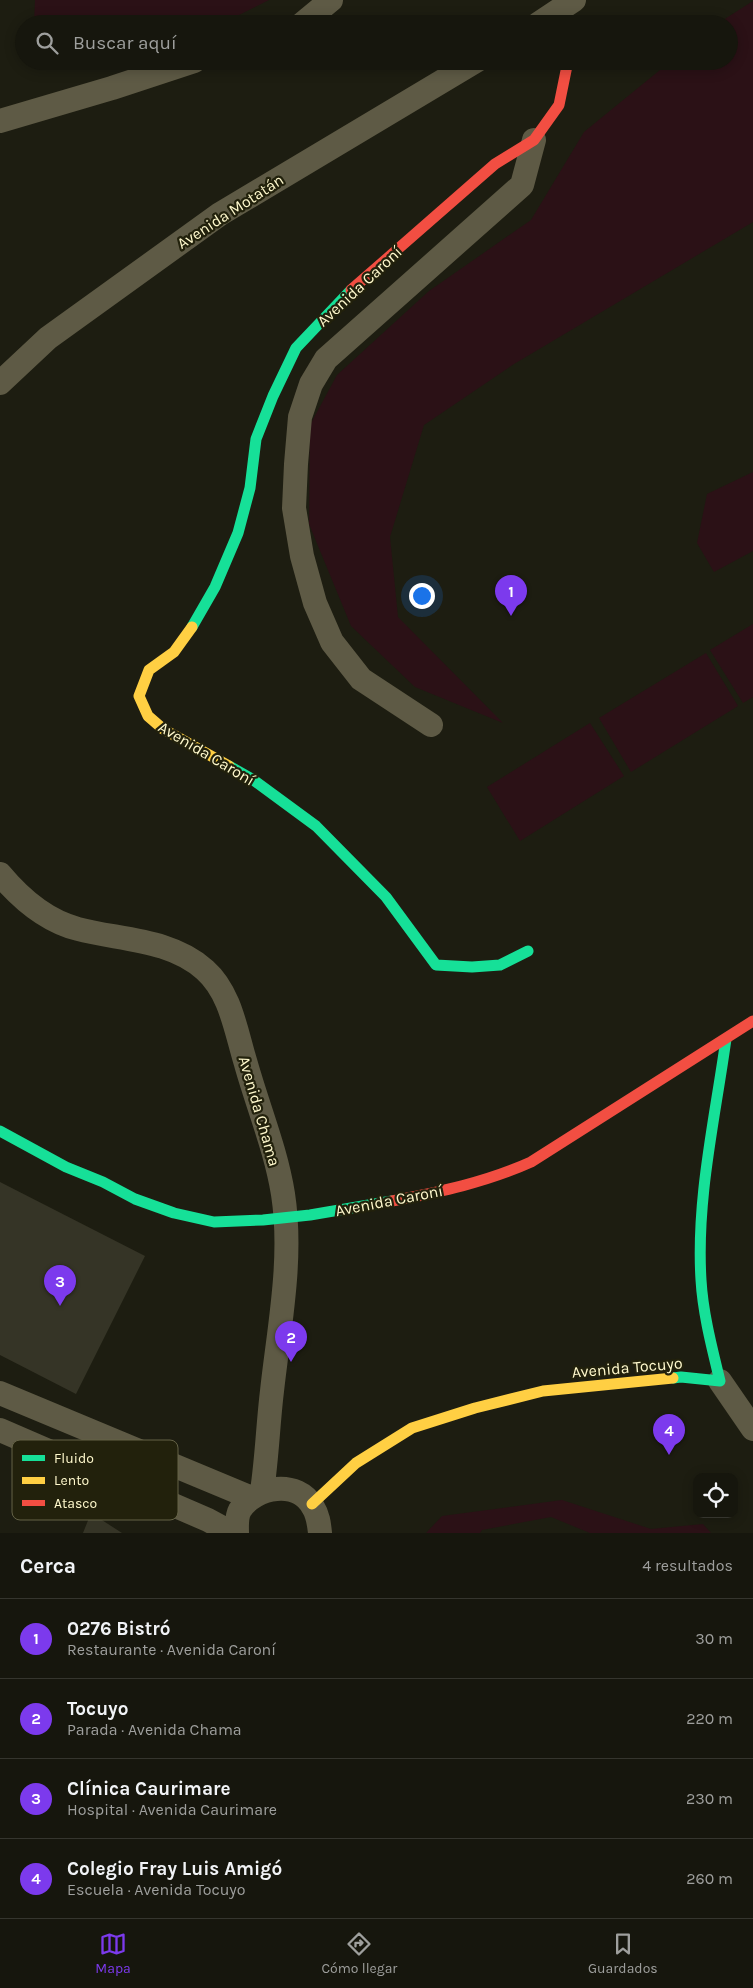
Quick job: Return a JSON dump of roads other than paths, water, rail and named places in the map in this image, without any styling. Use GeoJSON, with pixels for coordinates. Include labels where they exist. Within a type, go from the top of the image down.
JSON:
{"type":"FeatureCollection","features":[{"type":"Feature","properties":{"kind":"street"},"geometry":{"type":"LineString","coordinates":[[313,15],[331,0]]}},
{"type":"Feature","properties":{"kind":"street"},"geometry":{"type":"LineString","coordinates":[[553,15],[564,8]]}},
{"type":"Feature","properties":{"kind":"street"},"geometry":{"type":"LineString","coordinates":[[0,121],[167,70]]}},
{"type":"Feature","properties":{"kind":"street","name":"Avenida Motatán"},"geometry":{"type":"LineString","coordinates":[[0,384],[48,338],[220,214],[461,70]]}},
{"type":"Feature","properties":{"kind":"street","name":"Avenida Caroní"},"geometry":{"type":"LineString","coordinates":[[431,725],[361,679],[332,642],[315,603],[302,556],[294,508],[300,417],[312,384],[326,359],[522,185],[534,140],[559,105],[566,70]]}},
{"type":"Feature","properties":{"kind":"street","name":"Avenida Caroní"},"geometry":{"type":"LineString","coordinates":[[528,951],[500,965],[472,967],[436,965],[386,897],[316,826],[252,779],[164,729],[148,716],[139,696],[149,670],[174,652],[197,619],[215,587],[238,533],[248,497],[256,439],[273,396],[296,348],[342,298],[495,164],[534,140]]}},
{"type":"Feature","properties":{"kind":"street","name":"Avenida Chama"},"geometry":{"type":"LineString","coordinates":[[0,874],[16,892],[47,916],[76,929],[174,950],[205,970],[226,996],[268,1136],[283,1193],[286,1218],[282,1304],[257,1494]]}},
{"type":"Feature","properties":{"kind":"street","name":"Avenida Caroní"},"geometry":{"type":"LineString","coordinates":[[0,1130],[66,1167],[103,1182],[135,1199],[174,1213],[214,1222],[286,1218],[430,1194],[502,1175],[531,1162],[753,1021]]}},
{"type":"Feature","properties":{"kind":"street"},"geometry":{"type":"LineString","coordinates":[[726,1039],[708,1152],[701,1216],[701,1280],[708,1334],[720,1381],[753,1429]]}},
{"type":"Feature","properties":{"kind":"street","name":"Avenida Tocuyo"},"geometry":{"type":"LineString","coordinates":[[312,1504],[356,1463],[412,1428],[475,1408],[543,1391],[681,1377],[720,1381]]}},
{"type":"Feature","properties":{"kind":"street"},"geometry":{"type":"LineString","coordinates":[[0,1393],[120,1440]]}},
{"type":"Feature","properties":{"kind":"street"},"geometry":{"type":"LineString","coordinates":[[0,1430],[23,1440]]}},
{"type":"Feature","properties":{"kind":"street"},"geometry":{"type":"LineString","coordinates":[[178,1463],[257,1494]]}},
{"type":"Feature","properties":{"kind":"street"},"geometry":{"type":"LineString","coordinates":[[237,1533],[236,1523],[240,1510],[257,1494],[276,1488],[288,1489],[302,1495],[312,1504],[318,1519],[320,1533]]}},
{"type":"Feature","properties":{"kind":"street"},"geometry":{"type":"LineString","coordinates":[[178,1507],[232,1533]]}},
{"type":"Feature","properties":{"kind":"place","name":"0276 Bistró"},"geometry":{"type":"Point","coordinates":[511,616]}},
{"type":"Feature","properties":{"kind":"place","name":"Clínica Caurimare"},"geometry":{"type":"Point","coordinates":[60,1306]}},
{"type":"Feature","properties":{"kind":"place","name":"Tocuyo"},"geometry":{"type":"Point","coordinates":[291,1362]}},
{"type":"Feature","properties":{"kind":"place","name":"Colegio Fray Luis Amigó"},"geometry":{"type":"Point","coordinates":[669,1455]}}]}
